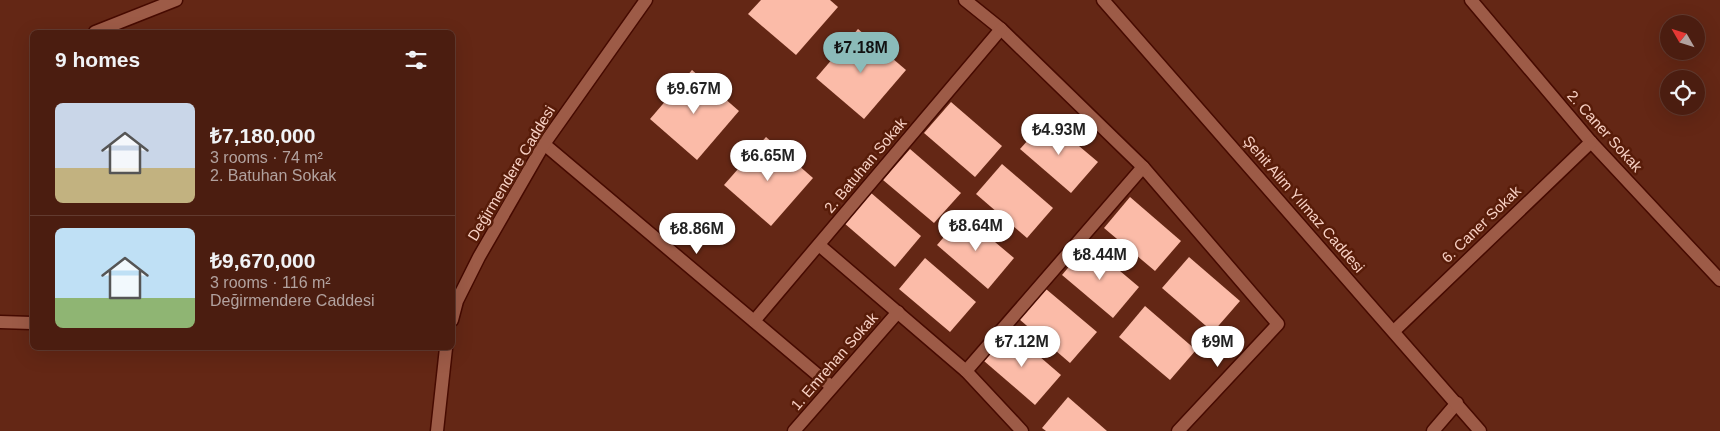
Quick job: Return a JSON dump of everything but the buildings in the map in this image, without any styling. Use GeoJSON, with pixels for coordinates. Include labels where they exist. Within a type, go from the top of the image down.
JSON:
{"type":"FeatureCollection","features":[{"type":"Feature","properties":{"kind":"street"},"geometry":{"type":"LineString","coordinates":[[100,30],[176,0]]}},
{"type":"Feature","properties":{"kind":"street","name":"Değirmendere Caddesi"},"geometry":{"type":"LineString","coordinates":[[455,309],[479,257],[544,144],[645,0]]}},
{"type":"Feature","properties":{"kind":"street"},"geometry":{"type":"LineString","coordinates":[[965,0],[1001,29],[1143,167],[1278,324],[1178,431]]}},
{"type":"Feature","properties":{"kind":"street","name":"Şehit Alim Yılmaz Caddesi"},"geometry":{"type":"LineString","coordinates":[[1104,0],[1480,431]]}},
{"type":"Feature","properties":{"kind":"street","name":"2. Caner Sokak"},"geometry":{"type":"LineString","coordinates":[[1471,0],[1591,142],[1720,280]]}},
{"type":"Feature","properties":{"kind":"street","name":"2. Batuhan Sokak"},"geometry":{"type":"LineString","coordinates":[[754,321],[1001,29]]}},
{"type":"Feature","properties":{"kind":"street","name":"6. Caner Sokak"},"geometry":{"type":"LineString","coordinates":[[1394,331],[1591,142]]}},
{"type":"Feature","properties":{"kind":"street"},"geometry":{"type":"LineString","coordinates":[[544,144],[832,387]]}},
{"type":"Feature","properties":{"kind":"street"},"geometry":{"type":"LineString","coordinates":[[966,371],[1143,167]]}},
{"type":"Feature","properties":{"kind":"street"},"geometry":{"type":"LineString","coordinates":[[819,245],[966,371],[1022,431]]}},
{"type":"Feature","properties":{"kind":"street","name":"1. Emrehan Sokak"},"geometry":{"type":"LineString","coordinates":[[794,431],[898,312]]}},
{"type":"Feature","properties":{"kind":"street"},"geometry":{"type":"LineString","coordinates":[[0,322],[30,323]]}},
{"type":"Feature","properties":{"kind":"street"},"geometry":{"type":"LineString","coordinates":[[438,431],[446,350]]}},
{"type":"Feature","properties":{"kind":"street"},"geometry":{"type":"LineString","coordinates":[[1432,431],[1456,403]]}}]}
